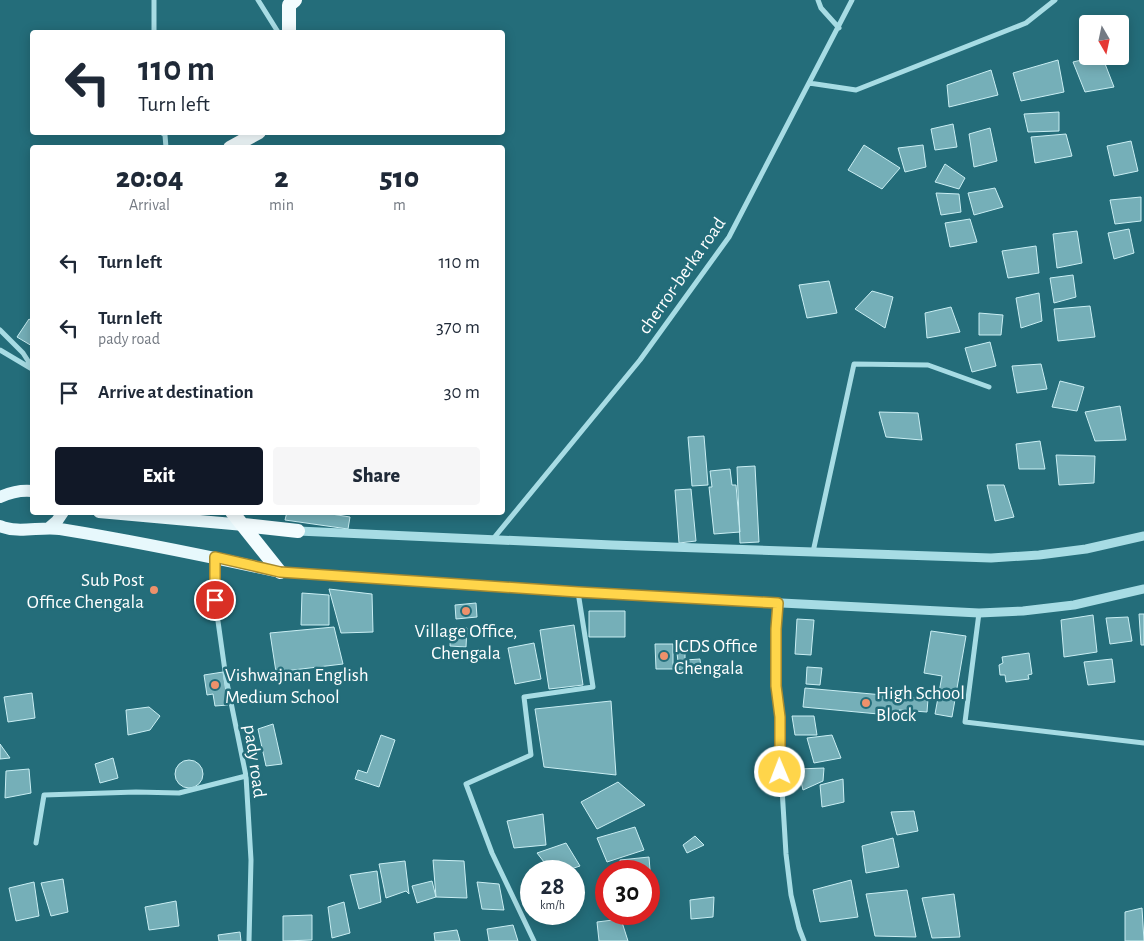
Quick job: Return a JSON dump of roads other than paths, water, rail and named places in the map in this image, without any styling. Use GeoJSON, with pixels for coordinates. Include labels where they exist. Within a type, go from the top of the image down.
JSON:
{"type":"FeatureCollection","features":[{"type":"Feature","properties":{"kind":"highway"},"geometry":{"type":"LineString","coordinates":[[289,30],[289,5],[295,0]]}},
{"type":"Feature","properties":{"kind":"highway"},"geometry":{"type":"LineString","coordinates":[[236,145],[254,135]]}},
{"type":"Feature","properties":{"kind":"highway"},"geometry":{"type":"LineString","coordinates":[[235,515],[280,572]]}},
{"type":"Feature","properties":{"kind":"highway"},"geometry":{"type":"LineString","coordinates":[[244,525],[298,531]]}},
{"type":"Feature","properties":{"kind":"main road"},"geometry":{"type":"LineString","coordinates":[[0,497],[23,490],[30,491]]}},
{"type":"Feature","properties":{"kind":"main road"},"geometry":{"type":"LineString","coordinates":[[50,527],[61,515]]}},
{"type":"Feature","properties":{"kind":"main road"},"geometry":{"type":"LineString","coordinates":[[132,515],[244,525]]}},
{"type":"Feature","properties":{"kind":"main road"},"geometry":{"type":"LineString","coordinates":[[0,526],[22,529],[50,527],[215,557],[280,572]]}},
{"type":"Feature","properties":{"kind":"street"},"geometry":{"type":"LineString","coordinates":[[154,0],[154,30]]}},
{"type":"Feature","properties":{"kind":"street"},"geometry":{"type":"LineString","coordinates":[[258,0],[277,30]]}},
{"type":"Feature","properties":{"kind":"street"},"geometry":{"type":"LineString","coordinates":[[818,0],[821,8],[839,28]]}},
{"type":"Feature","properties":{"kind":"street","name":"cherror-berka road"},"geometry":{"type":"LineString","coordinates":[[493,540],[640,360],[729,237],[852,0]]}},
{"type":"Feature","properties":{"kind":"street"},"geometry":{"type":"LineString","coordinates":[[809,83],[856,90],[1026,23],[1055,0]]}},
{"type":"Feature","properties":{"kind":"street"},"geometry":{"type":"LineString","coordinates":[[0,330],[23,353],[30,365]]}},
{"type":"Feature","properties":{"kind":"street"},"geometry":{"type":"LineString","coordinates":[[0,350],[30,367]]}},
{"type":"Feature","properties":{"kind":"street"},"geometry":{"type":"LineString","coordinates":[[813,552],[854,364],[928,365],[989,387]]}},
{"type":"Feature","properties":{"kind":"street"},"geometry":{"type":"LineString","coordinates":[[298,531],[991,558],[1039,555],[1086,549],[1144,536]]}},
{"type":"Feature","properties":{"kind":"street","name":"pady road"},"geometry":{"type":"LineString","coordinates":[[215,557],[215,600],[246,776],[251,860],[249,941]]}},
{"type":"Feature","properties":{"kind":"street"},"geometry":{"type":"LineString","coordinates":[[280,572],[578,592],[979,613],[1023,611],[1074,605],[1144,589]]}},
{"type":"Feature","properties":{"kind":"street"},"geometry":{"type":"LineString","coordinates":[[534,941],[492,853],[466,784],[531,755],[524,697],[593,687],[578,592]]}},
{"type":"Feature","properties":{"kind":"street"},"geometry":{"type":"LineString","coordinates":[[778,603],[776,686],[780,717],[780,772],[786,854],[791,895],[804,941]]}},
{"type":"Feature","properties":{"kind":"street"},"geometry":{"type":"LineString","coordinates":[[979,613],[965,722],[1144,743]]}},
{"type":"Feature","properties":{"kind":"street"},"geometry":{"type":"LineString","coordinates":[[36,843],[44,795],[136,792],[179,793],[246,776]]}},
{"type":"Feature","properties":{"kind":"place","name":"Sub Post Office Chengala"},"geometry":{"type":"Point","coordinates":[154,590]}},
{"type":"Feature","properties":{"kind":"place","name":"Village Office, Chengala"},"geometry":{"type":"Point","coordinates":[466,611]}},
{"type":"Feature","properties":{"kind":"place","name":"ICDS Office Chengala"},"geometry":{"type":"Point","coordinates":[664,656]}},
{"type":"Feature","properties":{"kind":"place","name":"Vishwajnan English Medium School"},"geometry":{"type":"Point","coordinates":[215,685]}},
{"type":"Feature","properties":{"kind":"place","name":"High School Block"},"geometry":{"type":"Point","coordinates":[866,703]}}]}
